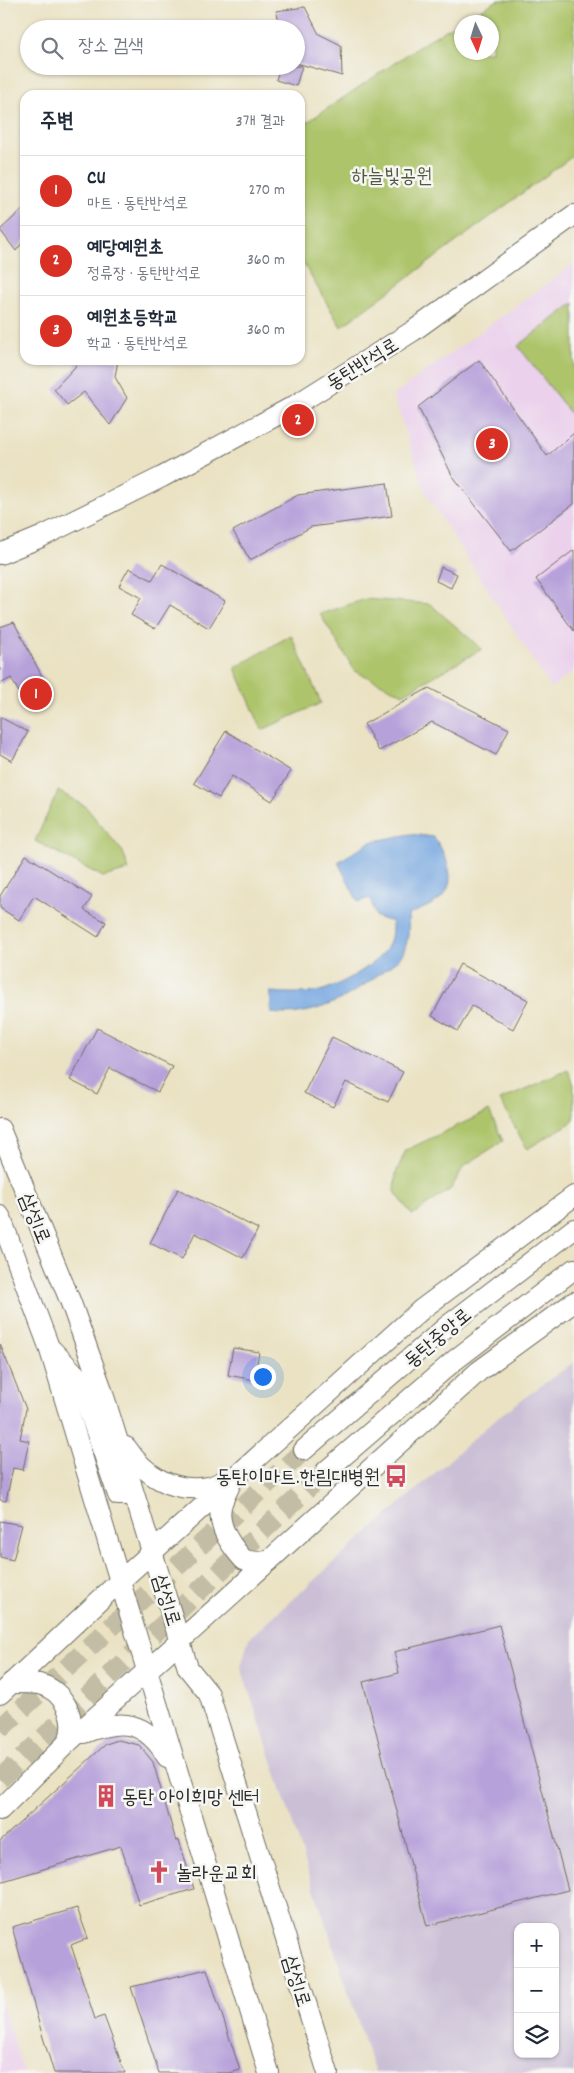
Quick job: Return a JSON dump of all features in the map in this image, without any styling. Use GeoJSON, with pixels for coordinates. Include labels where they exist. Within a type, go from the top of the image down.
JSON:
{"type":"FeatureCollection","features":[{"type":"Feature","properties":{"kind":"street","name":"동탄반석로"},"geometry":{"type":"LineString","coordinates":[[0,554],[41,538],[162,477],[294,406],[412,331],[574,215]]}},
{"type":"Feature","properties":{"kind":"street","name":"삼성1로"},"geometry":{"type":"LineString","coordinates":[[0,1128],[71,1303],[116,1431],[188,1668],[209,1694],[328,2073]]}},
{"type":"Feature","properties":{"kind":"street"},"geometry":{"type":"LineString","coordinates":[[6,1688],[119,1582],[154,1553],[422,1309],[574,1196]]}},
{"type":"Feature","properties":{"kind":"street","name":"삼성1로"},"geometry":{"type":"LineString","coordinates":[[0,1216],[49,1347],[146,1671],[182,1780],[269,2073]]}},
{"type":"Feature","properties":{"kind":"street","name":"동탄중앙로"},"geometry":{"type":"LineString","coordinates":[[304,1450],[446,1327],[574,1229]]}},
{"type":"Feature","properties":{"kind":"street"},"geometry":{"type":"LineString","coordinates":[[326,1471],[454,1360],[574,1269]]}},
{"type":"Feature","properties":{"kind":"street"},"geometry":{"type":"LineString","coordinates":[[0,1810],[67,1743],[479,1371],[574,1302]]}},
{"type":"Feature","properties":{"kind":"street"},"geometry":{"type":"LineString","coordinates":[[49,1347],[77,1376],[118,1495],[126,1494],[131,1483]]}},
{"type":"Feature","properties":{"kind":"street"},"geometry":{"type":"LineString","coordinates":[[116,1431],[138,1465],[178,1488],[209,1487],[238,1477]]}},
{"type":"Feature","properties":{"kind":"street"},"geometry":{"type":"LineString","coordinates":[[238,1477],[221,1507],[222,1522],[227,1538],[244,1560],[257,1562],[269,1560]]}},
{"type":"Feature","properties":{"kind":"street"},"geometry":{"type":"LineString","coordinates":[[6,1688],[39,1684],[52,1689],[69,1709],[72,1722],[67,1743]]}},
{"type":"Feature","properties":{"kind":"street"},"geometry":{"type":"LineString","coordinates":[[67,1743],[103,1726],[125,1725],[143,1730],[156,1738],[182,1780]]}},
{"type":"Feature","properties":{"kind":"shaded area"},"geometry":{"type":"Polygon","coordinates":[[[574,264],[574,671],[551,688],[426,494],[393,395],[574,264]]]}},
{"type":"Feature","properties":{"kind":"shaded area"},"geometry":{"type":"Polygon","coordinates":[[[574,1362],[574,2073],[375,2073],[241,1667],[249,1638],[499,1416],[574,1362]]]}},
{"type":"Feature","properties":{"kind":"shaded area"},"geometry":{"type":"Polygon","coordinates":[[[0,1998],[24,2073],[0,2073],[0,1998]]]}},
{"type":"Feature","properties":{"kind":"green space","name":"하늘빛공원"},"geometry":{"type":"Polygon","coordinates":[[[498,0],[574,0],[574,155],[341,327],[305,266],[305,124],[430,39],[454,25],[454,60],[499,60],[499,15],[472,15],[498,0]]]}},
{"type":"Feature","properties":{"kind":"green space"},"geometry":{"type":"Polygon","coordinates":[[[574,303],[574,418],[518,346],[574,303]]]}},
{"type":"Feature","properties":{"kind":"green space"},"geometry":{"type":"Polygon","coordinates":[[[366,599],[430,604],[482,649],[403,694],[355,671],[320,614],[366,599]]]}},
{"type":"Feature","properties":{"kind":"green space"},"geometry":{"type":"Polygon","coordinates":[[[291,635],[321,703],[262,730],[235,668],[291,635]]]}},
{"type":"Feature","properties":{"kind":"green space"},"geometry":{"type":"Polygon","coordinates":[[[58,791],[85,806],[123,852],[129,870],[103,877],[35,841],[58,791]]]}},
{"type":"Feature","properties":{"kind":"green space"},"geometry":{"type":"Polygon","coordinates":[[[568,1070],[574,1084],[574,1121],[527,1149],[500,1100],[568,1070]]]}},
{"type":"Feature","properties":{"kind":"green space"},"geometry":{"type":"Polygon","coordinates":[[[489,1111],[503,1141],[464,1166],[451,1189],[412,1215],[395,1192],[396,1173],[406,1150],[489,1111]]]}},
{"type":"Feature","properties":{"kind":"water"},"geometry":{"type":"Polygon","coordinates":[[[410,834],[434,837],[442,850],[448,866],[450,882],[448,889],[440,899],[408,915],[408,936],[401,956],[371,981],[330,1004],[301,1013],[271,1013],[270,992],[307,993],[320,991],[347,980],[382,955],[391,938],[392,922],[376,917],[370,898],[358,902],[338,862],[370,842],[410,834]]]}},
{"type":"Feature","properties":{"kind":"building"},"geometry":{"type":"Polygon","coordinates":[[[305,7],[319,34],[341,45],[342,76],[305,66],[305,20],[279,20],[276,11],[305,7]]]}},
{"type":"Feature","properties":{"kind":"building"},"geometry":{"type":"Polygon","coordinates":[[[277,75],[299,75],[296,86],[276,80],[277,75]]]}},
{"type":"Feature","properties":{"kind":"building"},"geometry":{"type":"Polygon","coordinates":[[[20,212],[20,246],[16,251],[0,230],[20,212]]]}},
{"type":"Feature","properties":{"kind":"building"},"geometry":{"type":"Polygon","coordinates":[[[479,360],[547,456],[574,433],[574,504],[511,551],[452,475],[418,407],[479,360]]]}},
{"type":"Feature","properties":{"kind":"building"},"geometry":{"type":"Polygon","coordinates":[[[76,365],[117,365],[115,377],[127,398],[110,425],[84,392],[67,405],[54,389],[76,365]]]}},
{"type":"Feature","properties":{"kind":"building"},"geometry":{"type":"Polygon","coordinates":[[[387,483],[392,516],[311,527],[250,560],[233,531],[298,495],[387,483]]]}},
{"type":"Feature","properties":{"kind":"building"},"geometry":{"type":"Polygon","coordinates":[[[574,550],[574,631],[536,579],[574,550]]]}},
{"type":"Feature","properties":{"kind":"building"},"geometry":{"type":"Polygon","coordinates":[[[162,564],[225,601],[209,628],[170,605],[155,629],[131,615],[141,598],[119,586],[129,568],[152,580],[162,564]]]}},
{"type":"Feature","properties":{"kind":"building"},"geometry":{"type":"Polygon","coordinates":[[[441,567],[457,574],[451,588],[436,581],[441,567]]]}},
{"type":"Feature","properties":{"kind":"building"},"geometry":{"type":"Polygon","coordinates":[[[14,622],[51,694],[27,707],[11,678],[0,684],[0,627],[14,622]]]}},
{"type":"Feature","properties":{"kind":"building"},"geometry":{"type":"Polygon","coordinates":[[[429,688],[509,729],[496,755],[432,722],[379,751],[364,724],[429,688]]]}},
{"type":"Feature","properties":{"kind":"building"},"geometry":{"type":"Polygon","coordinates":[[[0,717],[28,732],[12,761],[0,754],[0,717]]]}},
{"type":"Feature","properties":{"kind":"building"},"geometry":{"type":"Polygon","coordinates":[[[226,731],[291,771],[272,801],[232,776],[219,798],[194,783],[226,731]]]}},
{"type":"Feature","properties":{"kind":"building"},"geometry":{"type":"Polygon","coordinates":[[[26,855],[92,897],[84,910],[106,922],[98,937],[34,896],[19,920],[0,908],[0,896],[26,855]]]}},
{"type":"Feature","properties":{"kind":"building"},"geometry":{"type":"Polygon","coordinates":[[[460,964],[528,1000],[513,1029],[472,1006],[458,1031],[432,1016],[460,964]]]}},
{"type":"Feature","properties":{"kind":"building"},"geometry":{"type":"Polygon","coordinates":[[[97,1028],[172,1066],[158,1092],[110,1068],[97,1094],[70,1080],[97,1028]]]}},
{"type":"Feature","properties":{"kind":"building"},"geometry":{"type":"Polygon","coordinates":[[[332,1037],[403,1072],[388,1102],[346,1082],[333,1107],[304,1093],[332,1037]]]}},
{"type":"Feature","properties":{"kind":"building"},"geometry":{"type":"Polygon","coordinates":[[[178,1189],[258,1229],[243,1258],[195,1233],[182,1259],[150,1243],[178,1189]]]}},
{"type":"Feature","properties":{"kind":"building"},"geometry":{"type":"Polygon","coordinates":[[[0,1344],[26,1409],[20,1439],[29,1441],[23,1470],[13,1468],[6,1501],[0,1500],[0,1344]]]}},
{"type":"Feature","properties":{"kind":"building"},"geometry":{"type":"Polygon","coordinates":[[[233,1348],[259,1352],[254,1380],[228,1375],[233,1348]]]}},
{"type":"Feature","properties":{"kind":"building"},"geometry":{"type":"Polygon","coordinates":[[[0,1521],[22,1525],[13,1560],[0,1557],[0,1521]]]}},
{"type":"Feature","properties":{"kind":"building"},"geometry":{"type":"Polygon","coordinates":[[[499,1625],[568,1890],[427,1926],[363,1682],[399,1673],[394,1652],[499,1625]]]}},
{"type":"Feature","properties":{"kind":"building","name":"동탄 아이희망 센터"},"geometry":{"type":"Polygon","coordinates":[[[118,1740],[139,1745],[153,1762],[176,1841],[179,1840],[194,1889],[139,1905],[121,1846],[0,1882],[0,1841],[106,1744],[118,1740]]]}},
{"type":"Feature","properties":{"kind":"building"},"geometry":{"type":"Polygon","coordinates":[[[77,1908],[88,1938],[71,1945],[95,2019],[104,2016],[125,2073],[54,2073],[42,2034],[12,1927],[77,1908]]]}},
{"type":"Feature","properties":{"kind":"building"},"geometry":{"type":"Polygon","coordinates":[[[207,1969],[240,2070],[230,2073],[159,2073],[131,1987],[207,1969]]]}},
{"type":"Feature","properties":{"kind":"tunnel"},"geometry":{"type":"LineString","coordinates":[[0,1729],[304,1450]]}},
{"type":"Feature","properties":{"kind":"tunnel"},"geometry":{"type":"LineString","coordinates":[[0,1779],[326,1471]]}},
{"type":"Feature","properties":{"kind":"place","name":"예당예원초"},"geometry":{"type":"Point","coordinates":[298,420]}},
{"type":"Feature","properties":{"kind":"place","name":"예원초등학교"},"geometry":{"type":"Point","coordinates":[492,444]}},
{"type":"Feature","properties":{"kind":"place","name":"CU"},"geometry":{"type":"Point","coordinates":[36,694]}},
{"type":"Feature","properties":{"kind":"place","name":"동탄이마트.한림대병원"},"geometry":{"type":"Point","coordinates":[396,1476]}},
{"type":"Feature","properties":{"kind":"place","name":"동탄 아이희망 센터"},"geometry":{"type":"Point","coordinates":[106,1796]}},
{"type":"Feature","properties":{"kind":"place","name":"놀라운교회"},"geometry":{"type":"Point","coordinates":[159,1872]}}]}
